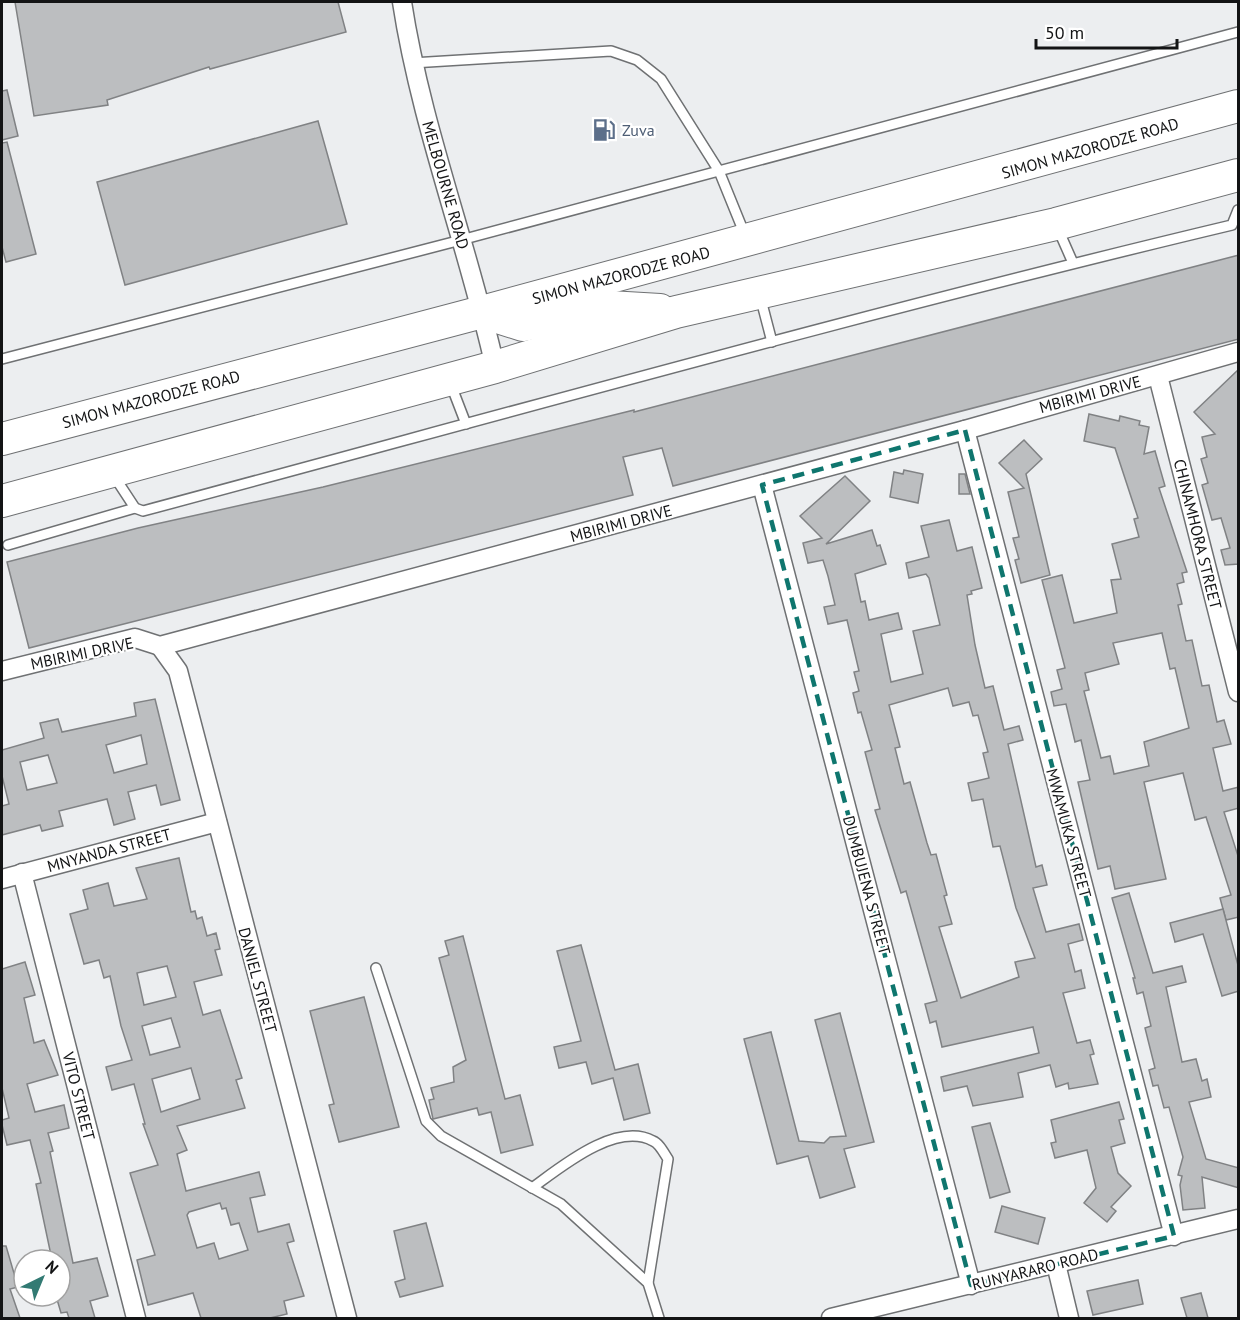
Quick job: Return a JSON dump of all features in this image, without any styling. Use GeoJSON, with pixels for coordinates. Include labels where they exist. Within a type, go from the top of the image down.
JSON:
{"type":"FeatureCollection","features":[{"type":"Feature","properties":{"kind":"highway","name":"SIMON MAZORODZE ROAD"},"geometry":{"type":"LineString","coordinates":[[2,439],[482,312],[1239,106]]}},
{"type":"Feature","properties":{"kind":"highway"},"geometry":{"type":"LineString","coordinates":[[2,501],[495,368],[676,312],[758,291],[1056,224],[1239,175]]}},
{"type":"Feature","properties":{"kind":"highway"},"geometry":{"type":"LineString","coordinates":[[482,312],[523,325],[609,307],[641,307],[676,312]]}},
{"type":"Feature","properties":{"kind":"street","name":"MELBOURNE ROAD"},"geometry":{"type":"LineString","coordinates":[[402,2],[412,63],[482,312],[495,368]]}},
{"type":"Feature","properties":{"kind":"street","name":"MBIRIMI DRIVE"},"geometry":{"type":"LineString","coordinates":[[2,671],[135,638],[160,646],[965,430],[1239,352]]}},
{"type":"Feature","properties":{"kind":"street","name":"CHINAMHORA STREET"},"geometry":{"type":"LineString","coordinates":[[1158,376],[1239,692]]}},
{"type":"Feature","properties":{"kind":"street","name":"MWAMUKA STREET"},"geometry":{"type":"LineString","coordinates":[[965,430],[1174,1236]]}},
{"type":"Feature","properties":{"kind":"street","name":"DUMBUJENA STREET"},"geometry":{"type":"LineString","coordinates":[[762,485],[971,1285]]}},
{"type":"Feature","properties":{"kind":"street","name":"DANIEL STREET"},"geometry":{"type":"LineString","coordinates":[[160,646],[178,671],[347,1318]]}},
{"type":"Feature","properties":{"kind":"street","name":"MNYANDA STREET"},"geometry":{"type":"LineString","coordinates":[[2,879],[217,822]]}},
{"type":"Feature","properties":{"kind":"street","name":"VITO STREET"},"geometry":{"type":"LineString","coordinates":[[22,873],[136,1318]]}},
{"type":"Feature","properties":{"kind":"street","name":"RUNYARARO ROAD"},"geometry":{"type":"LineString","coordinates":[[831,1318],[864,1314],[971,1285],[1239,1219]]}},
{"type":"Feature","properties":{"kind":"street"},"geometry":{"type":"LineString","coordinates":[[1056,1264],[1069,1318]]}},
{"type":"Feature","properties":{"kind":"lane"},"geometry":{"type":"LineString","coordinates":[[2,358],[461,240],[1239,32]]}},
{"type":"Feature","properties":{"kind":"lane"},"geometry":{"type":"LineString","coordinates":[[412,63],[611,51],[637,60],[661,79],[719,171],[747,240]]}},
{"type":"Feature","properties":{"kind":"lane"},"geometry":{"type":"LineString","coordinates":[[111,472],[135,508],[143,511],[772,342],[1073,263],[1232,225],[1239,210]]}},
{"type":"Feature","properties":{"kind":"lane"},"geometry":{"type":"LineString","coordinates":[[1056,224],[1073,263]]}},
{"type":"Feature","properties":{"kind":"lane"},"geometry":{"type":"LineString","coordinates":[[758,291],[772,342]]}},
{"type":"Feature","properties":{"kind":"lane"},"geometry":{"type":"LineString","coordinates":[[449,380],[466,424]]}},
{"type":"Feature","properties":{"kind":"lane"},"geometry":{"type":"LineString","coordinates":[[8,545],[135,508]]}},
{"type":"Feature","properties":{"kind":"lane"},"geometry":{"type":"LineString","coordinates":[[376,968],[426,1121],[441,1136],[561,1204],[648,1283]]}},
{"type":"Feature","properties":{"kind":"lane"},"geometry":{"type":"LineString","coordinates":[[532,1188],[563,1165],[604,1141],[635,1136],[655,1141],[668,1159],[648,1283],[659,1318]]}},
{"type":"Feature","properties":{"kind":"highlighted area"},"geometry":{"type":"Polygon","coordinates":[[[965,430],[1174,1236],[971,1285],[762,485],[965,430]]]}},
{"type":"Feature","properties":{"kind":"building"},"geometry":{"type":"Polygon","coordinates":[[[15,2],[338,2],[346,32],[210,69],[209,67],[107,100],[108,105],[34,116],[15,2]]]}},
{"type":"Feature","properties":{"kind":"building"},"geometry":{"type":"Polygon","coordinates":[[[7,90],[18,136],[2,140],[2,91],[7,90]]]}},
{"type":"Feature","properties":{"kind":"building"},"geometry":{"type":"Polygon","coordinates":[[[318,121],[347,224],[125,285],[97,182],[318,121]]]}},
{"type":"Feature","properties":{"kind":"building"},"geometry":{"type":"Polygon","coordinates":[[[7,142],[36,254],[6,262],[2,247],[2,143],[7,142]]]}},
{"type":"Feature","properties":{"kind":"building"},"geometry":{"type":"Polygon","coordinates":[[[1239,255],[1239,339],[673,486],[662,448],[623,457],[633,495],[29,648],[7,562],[138,528],[323,487],[634,410],[634,412],[1239,255]]]}},
{"type":"Feature","properties":{"kind":"building"},"geometry":{"type":"Polygon","coordinates":[[[1239,369],[1239,564],[1225,565],[1221,550],[1230,548],[1221,518],[1212,520],[1202,485],[1208,483],[1201,459],[1207,457],[1202,437],[1215,434],[1194,412],[1239,369]]]}},
{"type":"Feature","properties":{"kind":"building"},"geometry":{"type":"Polygon","coordinates":[[[1089,414],[1119,421],[1120,416],[1140,421],[1139,425],[1149,427],[1144,454],[1155,451],[1165,486],[1159,488],[1187,572],[1182,573],[1184,582],[1177,584],[1182,604],[1178,605],[1186,641],[1192,640],[1202,686],[1209,685],[1217,722],[1224,720],[1231,744],[1213,748],[1223,791],[1239,787],[1239,808],[1224,812],[1239,859],[1239,917],[1226,920],[1220,898],[1231,895],[1206,817],[1195,820],[1183,773],[1144,782],[1166,879],[1115,889],[1110,866],[1098,869],[1078,782],[1090,780],[1081,740],[1075,742],[1066,704],[1054,706],[1051,692],[1062,689],[1057,670],[1065,668],[1042,580],[1062,575],[1074,623],[1117,613],[1111,580],[1121,579],[1112,544],[1139,537],[1134,519],[1138,518],[1115,448],[1084,441],[1089,414]],[[1162,633],[1113,643],[1119,664],[1085,673],[1089,690],[1084,691],[1101,758],[1110,756],[1114,774],[1149,766],[1144,742],[1189,728],[1175,668],[1170,669],[1162,633]]]}},
{"type":"Feature","properties":{"kind":"building"},"geometry":{"type":"Polygon","coordinates":[[[1024,440],[1042,459],[1026,474],[1050,575],[1021,583],[1015,560],[1019,559],[1013,538],[1019,537],[1008,492],[1024,488],[999,463],[1024,440]]]}},
{"type":"Feature","properties":{"kind":"building"},"geometry":{"type":"Polygon","coordinates":[[[904,470],[923,474],[918,503],[890,497],[894,472],[903,474],[904,470]]]}},
{"type":"Feature","properties":{"kind":"building"},"geometry":{"type":"Polygon","coordinates":[[[959,474],[965,474],[970,494],[959,494],[959,474]]]}},
{"type":"Feature","properties":{"kind":"building"},"geometry":{"type":"Polygon","coordinates":[[[845,476],[870,501],[826,544],[872,530],[877,546],[880,545],[886,564],[855,574],[861,602],[865,601],[869,620],[898,613],[902,629],[881,634],[891,682],[923,674],[913,631],[940,625],[929,578],[926,574],[909,578],[906,563],[929,557],[921,526],[949,520],[957,551],[972,547],[982,588],[971,591],[972,594],[967,595],[985,688],[993,686],[1004,730],[1019,726],[1023,740],[1008,744],[1036,867],[1042,865],[1047,885],[1033,888],[1046,932],[1079,924],[1083,940],[1068,944],[1075,972],[1081,970],[1085,988],[1063,993],[1077,1043],[1090,1040],[1094,1054],[1090,1055],[1098,1084],[1069,1089],[1068,1083],[1056,1087],[1050,1065],[1018,1073],[1023,1097],[973,1106],[967,1086],[944,1091],[941,1077],[1039,1053],[1033,1027],[942,1047],[936,1021],[930,1023],[925,1004],[937,1001],[906,891],[901,893],[875,810],[880,809],[865,752],[872,750],[853,693],[859,691],[854,672],[859,671],[847,620],[828,624],[824,607],[835,605],[828,576],[823,560],[808,563],[803,543],[822,538],[800,516],[845,476]],[[948,688],[889,705],[900,747],[895,748],[904,784],[910,782],[927,843],[931,855],[936,854],[947,895],[944,896],[952,924],[939,927],[961,998],[1019,977],[1015,962],[1035,958],[1016,908],[1000,846],[993,847],[983,799],[972,801],[968,783],[989,778],[983,753],[988,752],[978,715],[973,716],[969,702],[953,706],[948,688]]]}},
{"type":"Feature","properties":{"kind":"building"},"geometry":{"type":"Polygon","coordinates":[[[155,699],[180,800],[161,805],[156,785],[128,792],[135,819],[114,825],[107,799],[59,811],[63,826],[42,831],[40,825],[2,835],[2,806],[9,804],[2,776],[2,750],[44,738],[40,723],[58,719],[62,732],[136,716],[134,703],[155,699]],[[141,735],[106,745],[114,773],[147,764],[141,735]],[[48,755],[20,762],[27,790],[57,783],[48,755]]]}},
{"type":"Feature","properties":{"kind":"building"},"geometry":{"type":"Polygon","coordinates":[[[179,858],[191,912],[195,911],[197,919],[202,917],[207,936],[216,933],[220,949],[215,950],[222,975],[194,982],[203,1015],[220,1010],[242,1078],[236,1080],[245,1108],[177,1126],[187,1150],[177,1154],[186,1191],[259,1172],[265,1195],[250,1198],[258,1232],[289,1224],[294,1241],[287,1243],[304,1296],[284,1301],[287,1314],[270,1318],[201,1318],[193,1293],[148,1305],[137,1260],[155,1255],[130,1173],[158,1165],[143,1124],[145,1124],[134,1084],[112,1090],[106,1067],[132,1060],[121,1026],[110,976],[104,978],[99,960],[84,964],[70,914],[88,909],[83,890],[108,883],[114,906],[147,899],[136,868],[179,858]],[[167,966],[137,973],[144,1005],[176,997],[167,966]],[[171,1018],[142,1026],[150,1055],[180,1047],[171,1018]],[[191,1068],[152,1079],[161,1112],[200,1099],[191,1068]],[[220,1203],[189,1212],[187,1215],[197,1248],[214,1243],[219,1259],[248,1250],[239,1223],[231,1225],[226,1208],[222,1209],[220,1203]]]}},
{"type":"Feature","properties":{"kind":"building"},"geometry":{"type":"Polygon","coordinates":[[[1129,893],[1153,973],[1182,966],[1186,982],[1166,987],[1182,1062],[1196,1059],[1202,1081],[1207,1079],[1211,1097],[1189,1102],[1206,1159],[1239,1168],[1239,1188],[1202,1177],[1205,1208],[1183,1210],[1180,1185],[1182,1176],[1178,1175],[1183,1157],[1169,1107],[1164,1108],[1158,1085],[1153,1086],[1149,1070],[1155,1068],[1145,1028],[1151,1026],[1143,992],[1137,994],[1133,978],[1135,978],[1112,898],[1129,893]]]}},
{"type":"Feature","properties":{"kind":"building"},"geometry":{"type":"Polygon","coordinates":[[[1223,909],[1239,969],[1239,991],[1222,996],[1203,934],[1175,942],[1170,923],[1223,909]]]}},
{"type":"Feature","properties":{"kind":"building"},"geometry":{"type":"Polygon","coordinates":[[[463,936],[505,1099],[520,1095],[533,1145],[501,1153],[491,1112],[479,1115],[477,1108],[433,1119],[429,1100],[434,1099],[431,1088],[454,1082],[453,1067],[466,1060],[439,958],[449,955],[445,941],[463,936]]]}},
{"type":"Feature","properties":{"kind":"building"},"geometry":{"type":"Polygon","coordinates":[[[581,945],[615,1070],[638,1064],[650,1113],[624,1120],[613,1078],[592,1084],[586,1062],[559,1068],[554,1047],[581,1041],[557,951],[581,945]]]}},
{"type":"Feature","properties":{"kind":"building"},"geometry":{"type":"Polygon","coordinates":[[[25,962],[35,995],[24,998],[34,1043],[44,1040],[58,1075],[27,1084],[35,1112],[64,1105],[69,1128],[48,1133],[70,1248],[49,1248],[36,1184],[41,1183],[30,1140],[7,1145],[2,1125],[2,1120],[9,1118],[2,1088],[2,969],[25,962]]]}},
{"type":"Feature","properties":{"kind":"building"},"geometry":{"type":"Polygon","coordinates":[[[364,997],[399,1127],[339,1142],[329,1105],[334,1104],[310,1011],[364,997]]]}},
{"type":"Feature","properties":{"kind":"building"},"geometry":{"type":"Polygon","coordinates":[[[840,1013],[874,1142],[844,1149],[855,1187],[820,1198],[808,1156],[777,1164],[744,1039],[771,1032],[799,1141],[824,1143],[830,1137],[846,1136],[815,1020],[840,1013]]]}},
{"type":"Feature","properties":{"kind":"building"},"geometry":{"type":"Polygon","coordinates":[[[1119,1102],[1124,1119],[1119,1120],[1125,1143],[1111,1147],[1118,1173],[1131,1186],[1111,1207],[1116,1211],[1107,1222],[1084,1203],[1096,1188],[1087,1150],[1055,1158],[1051,1143],[1056,1142],[1051,1120],[1119,1102]]]}},
{"type":"Feature","properties":{"kind":"building"},"geometry":{"type":"Polygon","coordinates":[[[990,1123],[1010,1192],[990,1198],[972,1127],[990,1123]]]}},
{"type":"Feature","properties":{"kind":"building"},"geometry":{"type":"Polygon","coordinates":[[[1002,1206],[1045,1218],[1038,1244],[995,1232],[1002,1206]]]}},
{"type":"Feature","properties":{"kind":"building"},"geometry":{"type":"Polygon","coordinates":[[[426,1223],[443,1286],[400,1297],[395,1282],[405,1279],[394,1231],[426,1223]]]}},
{"type":"Feature","properties":{"kind":"building"},"geometry":{"type":"Polygon","coordinates":[[[2,1246],[6,1246],[12,1266],[12,1288],[10,1289],[12,1308],[17,1308],[20,1318],[2,1318],[2,1246]]]}},
{"type":"Feature","properties":{"kind":"building"},"geometry":{"type":"Polygon","coordinates":[[[72,1258],[73,1263],[97,1258],[108,1296],[90,1301],[95,1318],[69,1318],[67,1312],[61,1313],[60,1308],[72,1308],[72,1258]]]}},
{"type":"Feature","properties":{"kind":"building"},"geometry":{"type":"Polygon","coordinates":[[[1138,1280],[1143,1304],[1093,1315],[1087,1291],[1138,1280]]]}},
{"type":"Feature","properties":{"kind":"building"},"geometry":{"type":"Polygon","coordinates":[[[1201,1293],[1208,1318],[1187,1318],[1181,1298],[1201,1293]]]}},
{"type":"Feature","properties":{"kind":"place","name":"Zuva"},"geometry":{"type":"Point","coordinates":[604,130]}}]}
